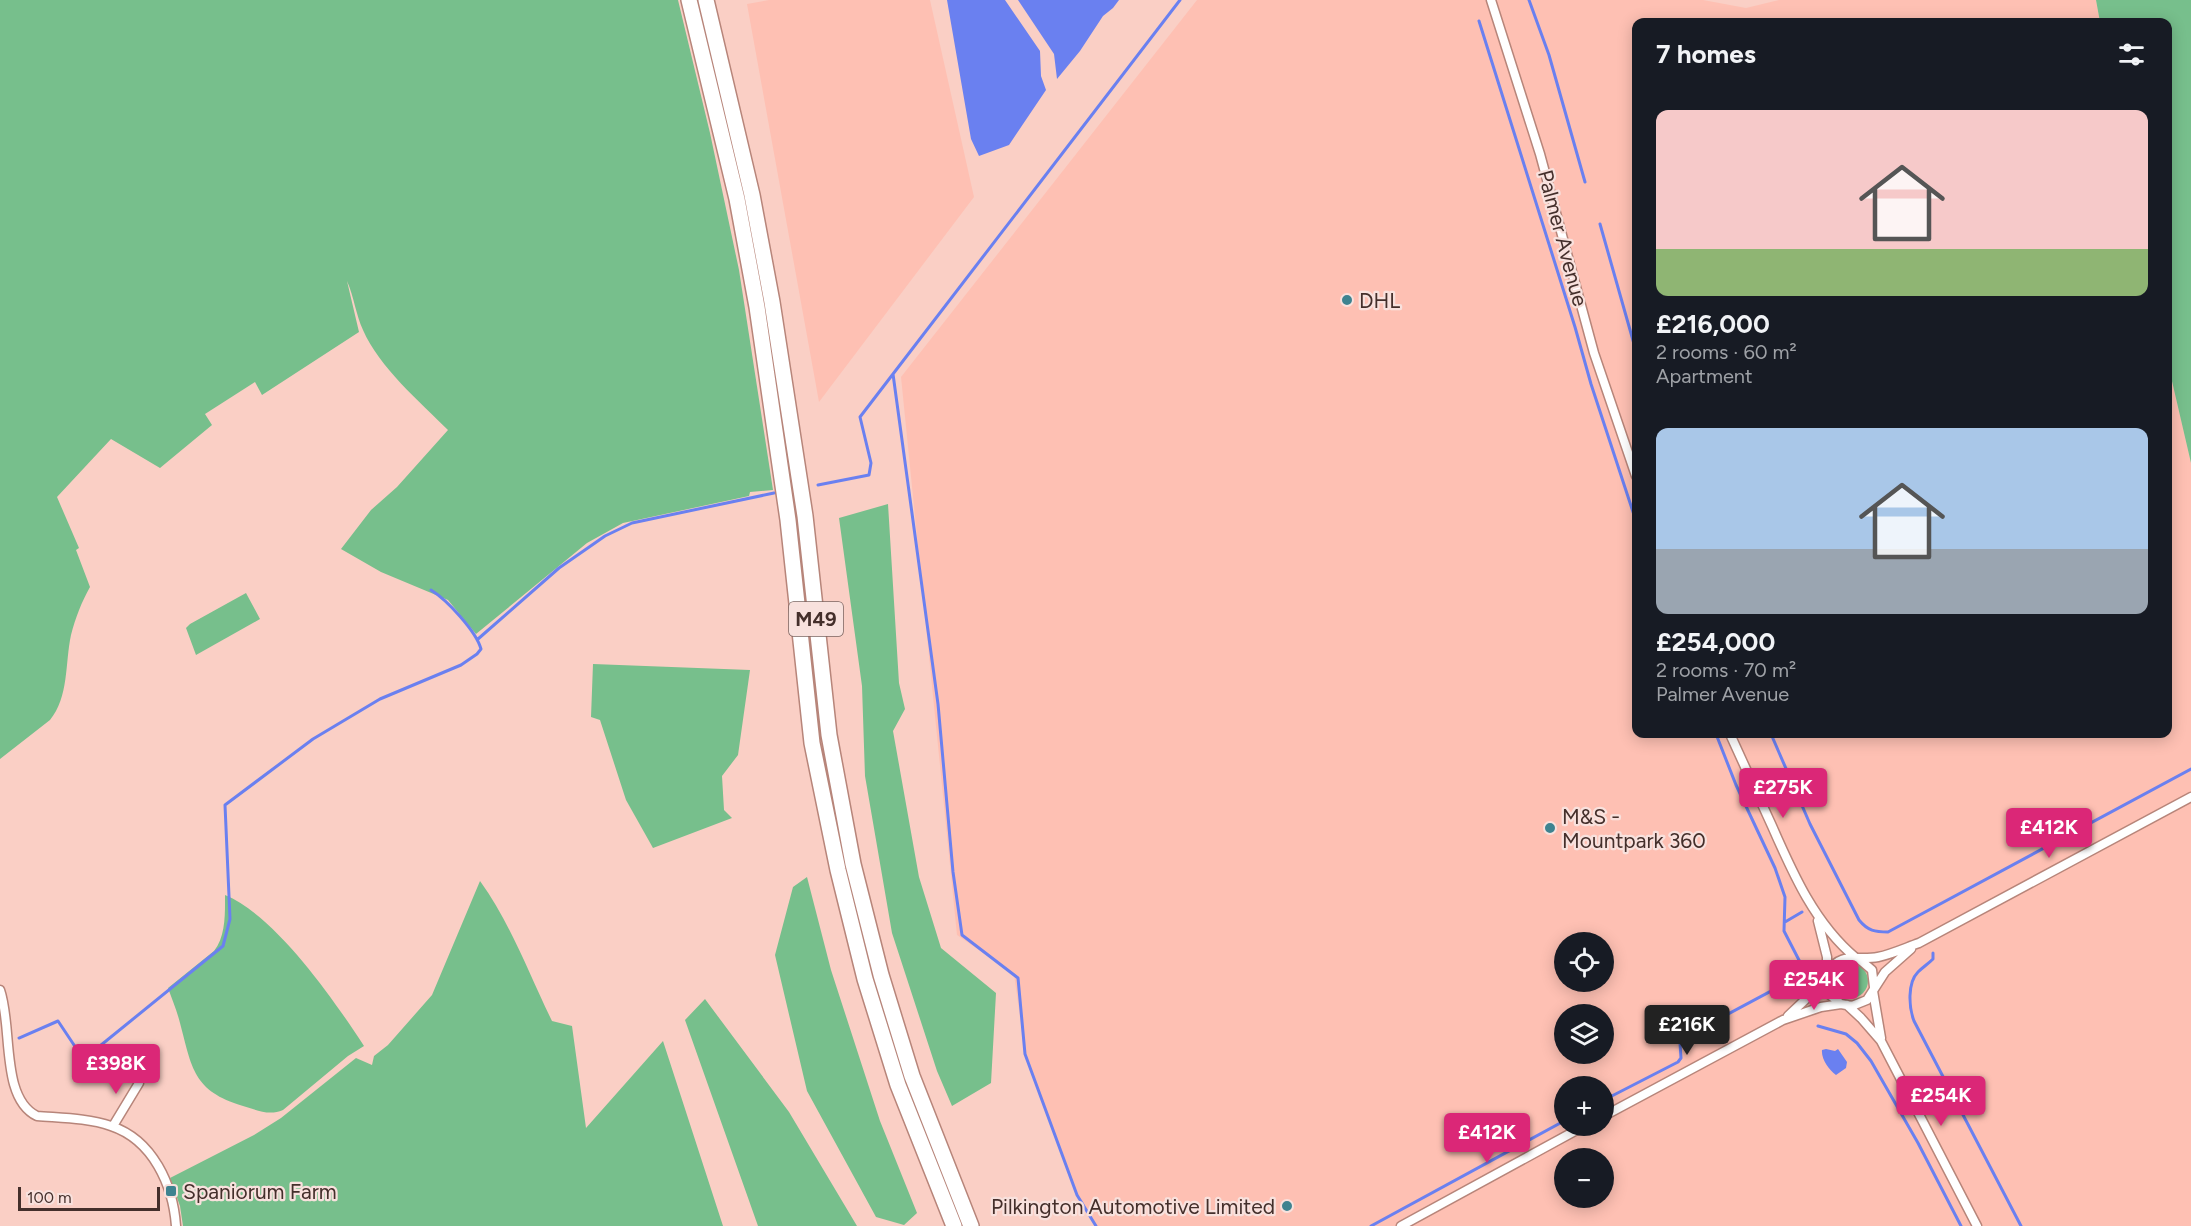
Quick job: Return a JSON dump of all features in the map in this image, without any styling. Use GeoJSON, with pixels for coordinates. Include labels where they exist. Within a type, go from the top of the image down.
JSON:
{"type":"FeatureCollection","features":[{"type":"Feature","properties":{"kind":"highway","name":"M49"},"geometry":{"type":"LineString","coordinates":[[689,0],[734,187],[757,307],[788,520],[812,743],[838,870],[865,979],[898,1085],[954,1226]]}},
{"type":"Feature","properties":{"kind":"highway","name":"M49"},"geometry":{"type":"LineString","coordinates":[[706,0],[752,195],[772,302],[805,516],[829,735],[853,864],[881,975],[912,1076],[971,1226]]}},
{"type":"Feature","properties":{"kind":"street","name":"Palmer Avenue"},"geometry":{"type":"LineString","coordinates":[[1491,0],[1543,164],[1594,353],[1632,464]]}},
{"type":"Feature","properties":{"kind":"street"},"geometry":{"type":"LineString","coordinates":[[1732,738],[1789,863],[1816,914],[1838,943],[1864,961],[1872,970],[1881,1041]]}},
{"type":"Feature","properties":{"kind":"street"},"geometry":{"type":"LineString","coordinates":[[1783,1020],[1827,977],[1833,965],[1841,959],[1878,957],[1919,943],[2191,797]]}},
{"type":"Feature","properties":{"kind":"street"},"geometry":{"type":"LineString","coordinates":[[1816,914],[1825,945],[1830,995],[1867,1024],[1881,1041],[1977,1226]]}},
{"type":"Feature","properties":{"kind":"street"},"geometry":{"type":"LineString","coordinates":[[1614,1111],[1783,1020],[1821,1007],[1862,1003],[1889,967],[1919,943]]}},
{"type":"Feature","properties":{"kind":"street"},"geometry":{"type":"LineString","coordinates":[[0,990],[6,1013],[3,1046],[8,1076],[20,1106],[37,1116],[95,1122],[113,1126],[130,1135],[146,1148],[163,1175],[176,1226]]}},
{"type":"Feature","properties":{"kind":"street"},"geometry":{"type":"LineString","coordinates":[[113,1126],[139,1083],[138,1066]]}},
{"type":"Feature","properties":{"kind":"street"},"geometry":{"type":"LineString","coordinates":[[1401,1226],[1566,1136]]}},
{"type":"Feature","properties":{"kind":"shaded area"},"geometry":{"type":"Polygon","coordinates":[[[769,0],[930,0],[974,197],[819,402],[747,4],[769,0]]]}},
{"type":"Feature","properties":{"kind":"shaded area"},"geometry":{"type":"Polygon","coordinates":[[[1197,0],[1703,0],[1746,8],[1779,0],[2096,0],[2099,18],[1632,18],[1632,738],[2172,738],[2172,381],[2191,463],[2191,1226],[1096,1226],[1077,1195],[1025,1054],[1014,974],[957,935],[901,377],[1197,0]]]}},
{"type":"Feature","properties":{"kind":"green space"},"geometry":{"type":"Polygon","coordinates":[[[0,0],[678,0],[710,133],[739,270],[773,490],[750,492],[749,496],[623,523],[587,543],[476,634],[448,600],[381,572],[341,549],[371,510],[397,487],[448,430],[390,371],[370,344],[347,281],[359,332],[262,395],[255,382],[205,414],[212,425],[160,468],[111,439],[57,497],[79,548],[76,550],[90,587],[73,629],[63,690],[56,711],[50,720],[0,759],[0,0]]]}},
{"type":"Feature","properties":{"kind":"green space"},"geometry":{"type":"Polygon","coordinates":[[[2096,0],[2191,0],[2191,463],[2172,381],[2172,18],[2099,18],[2096,0]]]}},
{"type":"Feature","properties":{"kind":"green space"},"geometry":{"type":"Polygon","coordinates":[[[888,504],[899,683],[905,709],[893,731],[919,877],[941,948],[996,993],[991,1083],[952,1106],[937,1071],[892,933],[865,776],[862,686],[839,518],[888,504]]]}},
{"type":"Feature","properties":{"kind":"green space"},"geometry":{"type":"Polygon","coordinates":[[[246,593],[260,619],[196,655],[186,628],[246,593]]]}},
{"type":"Feature","properties":{"kind":"green space"},"geometry":{"type":"Polygon","coordinates":[[[593,664],[750,670],[738,755],[722,776],[724,810],[732,818],[653,848],[626,800],[600,720],[591,717],[593,664]]]}},
{"type":"Feature","properties":{"kind":"green space"},"geometry":{"type":"Polygon","coordinates":[[[807,877],[831,970],[880,1121],[917,1213],[904,1225],[876,1217],[807,1091],[775,955],[793,887],[807,877]]]}},
{"type":"Feature","properties":{"kind":"green space"},"geometry":{"type":"Polygon","coordinates":[[[480,881],[501,914],[552,1021],[572,1026],[586,1128],[663,1041],[723,1226],[183,1226],[180,1206],[170,1178],[254,1135],[281,1118],[356,1058],[372,1065],[374,1056],[388,1045],[432,995],[480,881]]]}},
{"type":"Feature","properties":{"kind":"green space"},"geometry":{"type":"Polygon","coordinates":[[[225,895],[264,921],[283,940],[337,1006],[364,1046],[348,1056],[278,1112],[263,1112],[226,1100],[204,1085],[192,1065],[168,988],[214,951],[218,945],[224,924],[225,895]]]}},
{"type":"Feature","properties":{"kind":"green space"},"geometry":{"type":"Polygon","coordinates":[[[1851,964],[1863,969],[1868,981],[1863,993],[1851,998],[1839,993],[1834,981],[1839,969],[1851,964]]]}},
{"type":"Feature","properties":{"kind":"green space"},"geometry":{"type":"Polygon","coordinates":[[[705,999],[789,1112],[857,1226],[758,1226],[685,1020],[705,999]]]}},
{"type":"Feature","properties":{"kind":"water"},"geometry":{"type":"Polygon","coordinates":[[[947,0],[1005,0],[1040,51],[1041,76],[1046,90],[1009,145],[979,156],[971,139],[947,0]]]}},
{"type":"Feature","properties":{"kind":"water"},"geometry":{"type":"Polygon","coordinates":[[[1018,0],[1119,0],[1103,16],[1080,51],[1057,79],[1054,54],[1018,0]]]}},
{"type":"Feature","properties":{"kind":"water"},"geometry":{"type":"Polygon","coordinates":[[[1838,1049],[1847,1062],[1846,1068],[1836,1075],[1824,1061],[1822,1050],[1835,1051],[1838,1049]]]}},
{"type":"Feature","properties":{"kind":"waterway"},"geometry":{"type":"LineString","coordinates":[[1096,1226],[1077,1195],[1025,1054],[1018,978],[962,935],[953,872],[938,704],[893,374],[1180,0]]}},
{"type":"Feature","properties":{"kind":"waterway"},"geometry":{"type":"LineString","coordinates":[[1529,0],[1549,55],[1585,182]]}},
{"type":"Feature","properties":{"kind":"waterway"},"geometry":{"type":"LineString","coordinates":[[1479,21],[1632,509]]}},
{"type":"Feature","properties":{"kind":"waterway"},"geometry":{"type":"LineString","coordinates":[[1600,224],[1632,337]]}},
{"type":"Feature","properties":{"kind":"waterway"},"geometry":{"type":"LineString","coordinates":[[818,485],[869,475],[871,463],[860,417],[893,374]]}},
{"type":"Feature","properties":{"kind":"waterway"},"geometry":{"type":"LineString","coordinates":[[478,639],[559,568],[605,536],[632,523],[774,493]]}},
{"type":"Feature","properties":{"kind":"waterway"},"geometry":{"type":"LineString","coordinates":[[19,1038],[58,1021],[82,1057],[90,1054],[223,946],[230,919],[225,805],[313,739],[380,699],[461,665],[481,649],[460,617],[431,590]]}},
{"type":"Feature","properties":{"kind":"waterway"},"geometry":{"type":"LineString","coordinates":[[1614,1095],[1678,1062],[1681,1058],[1680,1043],[1687,1036],[1801,973],[1801,964],[1784,931],[1785,897],[1775,868],[1736,785],[1718,738]]}},
{"type":"Feature","properties":{"kind":"waterway"},"geometry":{"type":"LineString","coordinates":[[1773,738],[1810,824],[1859,920],[1869,929],[1879,932],[1888,932],[2191,769]]}},
{"type":"Feature","properties":{"kind":"waterway"},"geometry":{"type":"LineString","coordinates":[[1785,922],[1802,912]]}},
{"type":"Feature","properties":{"kind":"waterway"},"geometry":{"type":"LineString","coordinates":[[1933,953],[1933,959],[1918,972],[1912,982],[1910,1003],[1914,1021],[2021,1226]]}},
{"type":"Feature","properties":{"kind":"waterway"},"geometry":{"type":"LineString","coordinates":[[1818,1026],[1846,1034],[1857,1043],[1871,1061],[1918,1143],[1961,1226]]}},
{"type":"Feature","properties":{"kind":"waterway"},"geometry":{"type":"LineString","coordinates":[[1371,1226],[1554,1126]]}},
{"type":"Feature","properties":{"kind":"place","name":"DHL"},"geometry":{"type":"Point","coordinates":[1347,300]}},
{"type":"Feature","properties":{"kind":"place","name":"M&S - Mountpark 360"},"geometry":{"type":"Point","coordinates":[1550,828]}},
{"type":"Feature","properties":{"kind":"place","name":"Spaniorum Farm"},"geometry":{"type":"Point","coordinates":[171,1191]}},
{"type":"Feature","properties":{"kind":"place","name":"Pilkington Automotive Limited"},"geometry":{"type":"Point","coordinates":[1287,1206]}}]}
